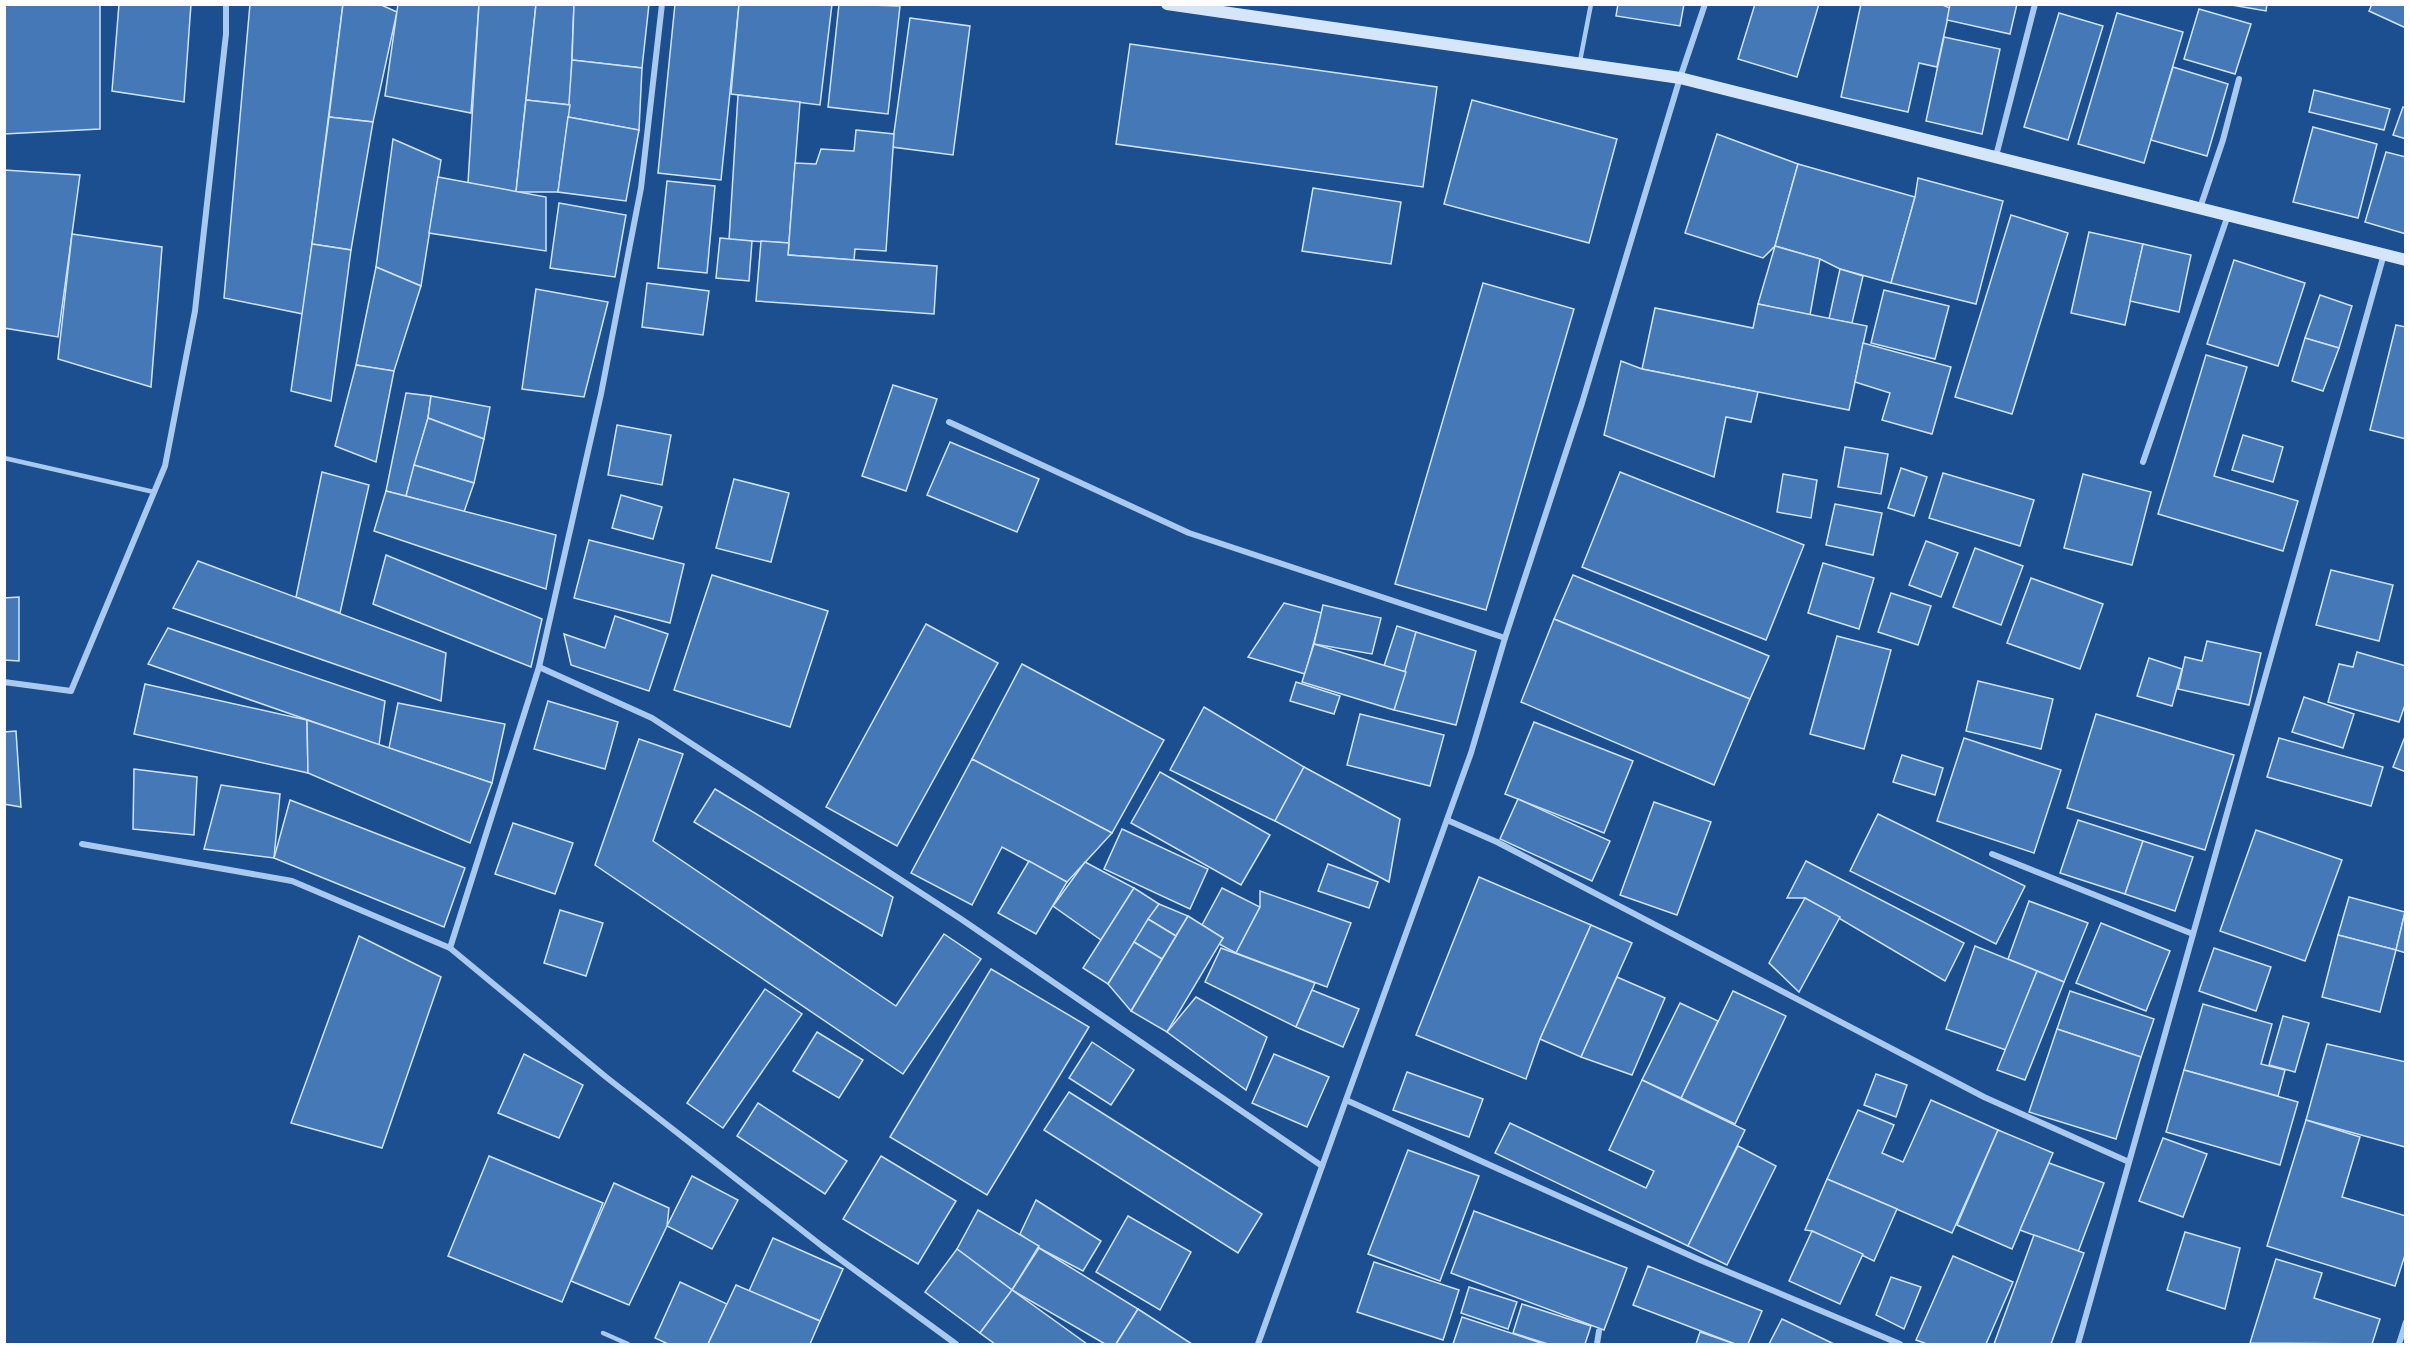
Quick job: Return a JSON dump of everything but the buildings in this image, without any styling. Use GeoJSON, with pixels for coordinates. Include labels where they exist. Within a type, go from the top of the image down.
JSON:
{"type":"FeatureCollection","features":[{"type":"Feature","properties":{"kind":"street"},"geometry":{"type":"LineString","coordinates":[[4,682],[70,691],[165,466],[195,311],[226,34],[226,4]]}},
{"type":"Feature","properties":{"kind":"street"},"geometry":{"type":"LineString","coordinates":[[450,948],[539,667],[601,394],[639,200],[662,4]]}},
{"type":"Feature","properties":{"kind":"street"},"geometry":{"type":"LineString","coordinates":[[1167,4],[1680,78],[2406,260]]}},
{"type":"Feature","properties":{"kind":"street"},"geometry":{"type":"LineString","coordinates":[[1258,1344],[1471,753],[1505,638],[1582,403],[1680,78],[1705,4]]}},
{"type":"Feature","properties":{"kind":"street"},"geometry":{"type":"LineString","coordinates":[[1996,156],[2035,4]]}},
{"type":"Feature","properties":{"kind":"street"},"geometry":{"type":"LineString","coordinates":[[2200,208],[2223,140],[2239,79]]}},
{"type":"Feature","properties":{"kind":"street"},"geometry":{"type":"LineString","coordinates":[[2143,462],[2228,215]]}},
{"type":"Feature","properties":{"kind":"street"},"geometry":{"type":"LineString","coordinates":[[2078,1344],[2384,254]]}},
{"type":"Feature","properties":{"kind":"street"},"geometry":{"type":"LineString","coordinates":[[949,422],[1189,533],[1505,638]]}},
{"type":"Feature","properties":{"kind":"street"},"geometry":{"type":"LineString","coordinates":[[539,667],[652,718],[961,920],[1322,1166]]}},
{"type":"Feature","properties":{"kind":"street"},"geometry":{"type":"LineString","coordinates":[[1447,820],[1497,842],[1984,1097],[2129,1162]]}},
{"type":"Feature","properties":{"kind":"street"},"geometry":{"type":"LineString","coordinates":[[82,844],[292,881],[450,948],[606,1077],[822,1246],[956,1344]]}},
{"type":"Feature","properties":{"kind":"street"},"geometry":{"type":"LineString","coordinates":[[1992,854],[2193,934]]}},
{"type":"Feature","properties":{"kind":"street"},"geometry":{"type":"LineString","coordinates":[[1347,1100],[1700,1260],[1900,1344]]}},
{"type":"Feature","properties":{"kind":"street"},"geometry":{"type":"LineString","coordinates":[[2399,1344],[2406,1322]]}},
{"type":"Feature","properties":{"kind":"street"},"geometry":{"type":"LineString","coordinates":[[1597,1344],[1599,1331]]}},
{"type":"Feature","properties":{"kind":"lane"},"geometry":{"type":"LineString","coordinates":[[1579,64],[1591,4]]}},
{"type":"Feature","properties":{"kind":"lane"},"geometry":{"type":"LineString","coordinates":[[4,458],[154,492]]}},
{"type":"Feature","properties":{"kind":"lane"},"geometry":{"type":"LineString","coordinates":[[603,1333],[627,1344]]}}]}
